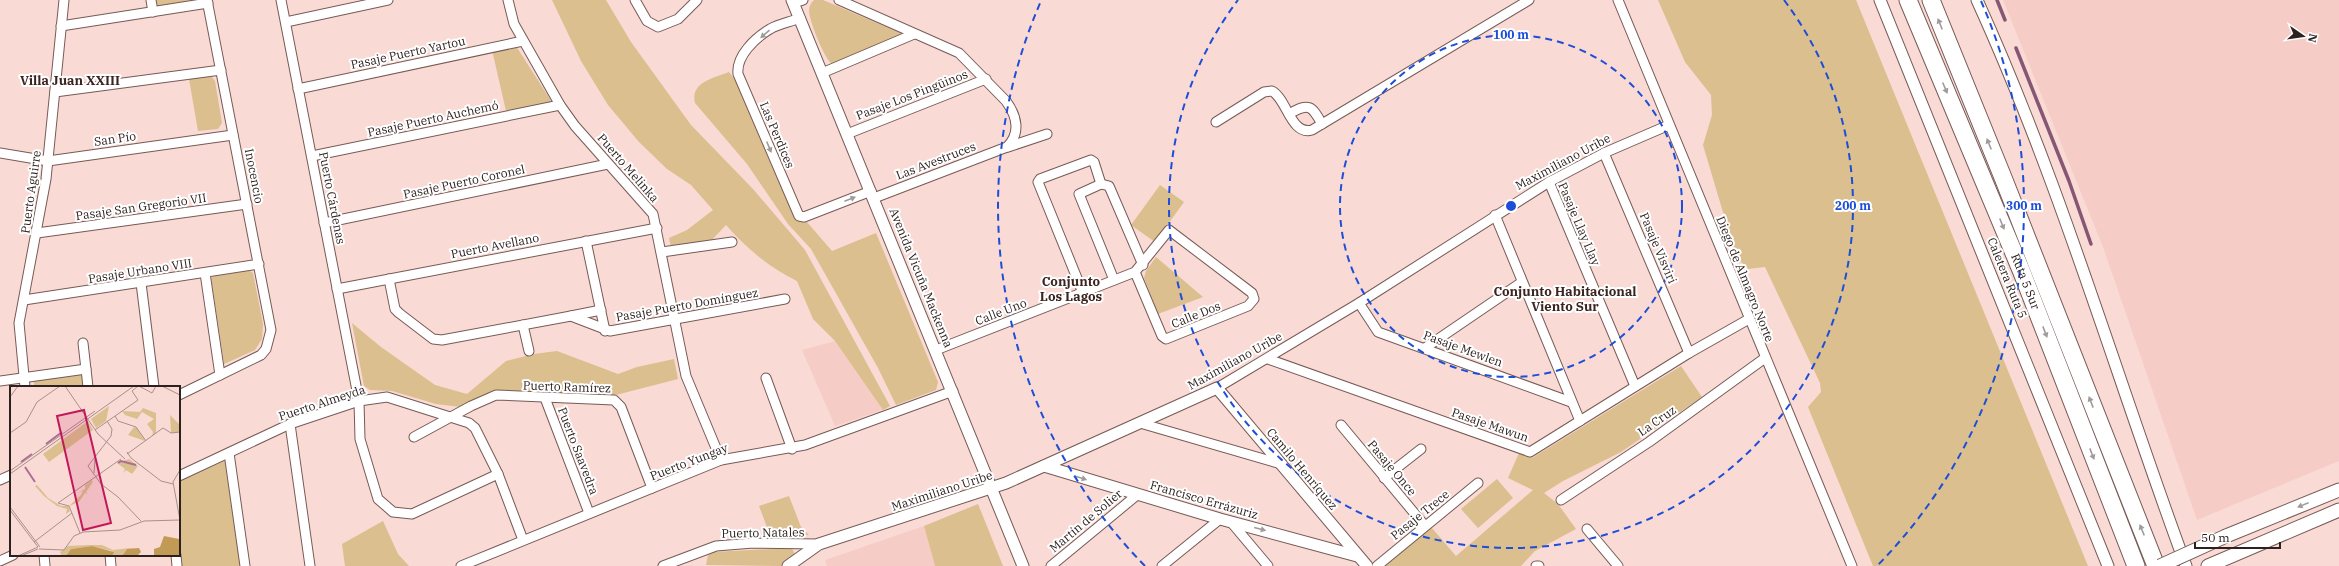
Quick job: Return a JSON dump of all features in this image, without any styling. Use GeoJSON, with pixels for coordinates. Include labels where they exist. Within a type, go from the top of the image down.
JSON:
{"type":"FeatureCollection","features":[{"type":"Feature","properties":{"kind":"highway","name":"Ruta 5 Sur"},"geometry":{"type":"LineString","coordinates":[[1908,0],[2018,263],[2136,566]]}},
{"type":"Feature","properties":{"kind":"highway","name":"Ruta 5 Sur"},"geometry":{"type":"LineString","coordinates":[[1931,0],[2004,180],[2156,566]]}},
{"type":"Feature","properties":{"kind":"main road"},"geometry":{"type":"LineString","coordinates":[[2160,566],[2226,536],[2339,490]]}},
{"type":"Feature","properties":{"kind":"main road"},"geometry":{"type":"LineString","coordinates":[[2208,566],[2339,510]]}},
{"type":"Feature","properties":{"kind":"street","name":"Puerto Aguirre"},"geometry":{"type":"LineString","coordinates":[[24,383],[19,323],[37,233],[48,161],[64,0]]}},
{"type":"Feature","properties":{"kind":"street"},"geometry":{"type":"LineString","coordinates":[[151,0],[153,12]]}},
{"type":"Feature","properties":{"kind":"street","name":"Puerto Cárdenas"},"geometry":{"type":"LineString","coordinates":[[281,0],[359,401],[360,439],[378,499],[393,512],[412,514],[498,474]]}},
{"type":"Feature","properties":{"kind":"street"},"geometry":{"type":"LineString","coordinates":[[286,22],[388,0]]}},
{"type":"Feature","properties":{"kind":"street","name":"Puerto Melinka"},"geometry":{"type":"LineString","coordinates":[[508,0],[514,24],[560,105],[608,164],[653,214],[662,252],[686,376],[721,460]]}},
{"type":"Feature","properties":{"kind":"street"},"geometry":{"type":"LineString","coordinates":[[635,0],[647,21],[658,27],[678,19],[698,0]]}},
{"type":"Feature","properties":{"kind":"street"},"geometry":{"type":"LineString","coordinates":[[839,0],[959,53],[986,79],[1011,108],[1014,116],[1015,134],[1007,147]]}},
{"type":"Feature","properties":{"kind":"street"},"geometry":{"type":"LineString","coordinates":[[1216,122],[1268,91],[1276,93],[1298,127],[1303,131],[1312,130],[1529,0]]}},
{"type":"Feature","properties":{"kind":"street","name":"Diego de Almagro Norte"},"geometry":{"type":"LineString","coordinates":[[1618,0],[1852,566]]}},
{"type":"Feature","properties":{"kind":"street","name":"Caletera Ruta 5"},"geometry":{"type":"LineString","coordinates":[[1880,0],[2108,566]]}},
{"type":"Feature","properties":{"kind":"street"},"geometry":{"type":"LineString","coordinates":[[1977,0],[2029,120],[2056,192],[2186,566]]}},
{"type":"Feature","properties":{"kind":"street","name":"Avenida Vicuña Mackenna"},"geometry":{"type":"LineString","coordinates":[[796,1],[800,18],[822,73],[1024,566]]}},
{"type":"Feature","properties":{"kind":"street"},"geometry":{"type":"LineString","coordinates":[[61,26],[207,2]]}},
{"type":"Feature","properties":{"kind":"street","name":"Inocencio"},"geometry":{"type":"LineString","coordinates":[[207,2],[271,330],[269,343],[261,355],[220,375]]}},
{"type":"Feature","properties":{"kind":"street","name":"Las Perdices"},"geometry":{"type":"LineString","coordinates":[[800,18],[766,32],[742,54],[739,60],[738,74],[800,216],[804,217],[872,194]]}},
{"type":"Feature","properties":{"kind":"street"},"geometry":{"type":"LineString","coordinates":[[822,73],[914,34]]}},
{"type":"Feature","properties":{"kind":"street","name":"Pasaje Puerto Yartou"},"geometry":{"type":"LineString","coordinates":[[298,88],[523,41]]}},
{"type":"Feature","properties":{"kind":"street"},"geometry":{"type":"LineString","coordinates":[[55,92],[221,70]]}},
{"type":"Feature","properties":{"kind":"street","name":"Pasaje Los Pingüinos"},"geometry":{"type":"LineString","coordinates":[[847,134],[986,79]]}},
{"type":"Feature","properties":{"kind":"street","name":"Pasaje Puerto Auchemó"},"geometry":{"type":"LineString","coordinates":[[312,156],[560,105]]}},
{"type":"Feature","properties":{"kind":"street"},"geometry":{"type":"LineString","coordinates":[[1289,114],[1300,107],[1308,106],[1313,110],[1322,124]]}},
{"type":"Feature","properties":{"kind":"street","name":"Maximiliano Uribe"},"geometry":{"type":"LineString","coordinates":[[788,566],[819,544],[993,488],[1217,388],[1268,359],[1359,303],[1548,182],[1604,153],[1669,125]]}},
{"type":"Feature","properties":{"kind":"street","name":"Las Avestruces"},"geometry":{"type":"LineString","coordinates":[[872,194],[1047,134]]}},
{"type":"Feature","properties":{"kind":"street","name":"San Pío"},"geometry":{"type":"LineString","coordinates":[[0,153],[48,161],[233,135]]}},
{"type":"Feature","properties":{"kind":"street","name":"Pasaje Visviri"},"geometry":{"type":"LineString","coordinates":[[1604,153],[1689,353]]}},
{"type":"Feature","properties":{"kind":"street"},"geometry":{"type":"LineString","coordinates":[[1083,293],[1038,182],[1040,179],[1091,160],[1094,162],[1101,184]]}},
{"type":"Feature","properties":{"kind":"street","name":"Pasaje Puerto Coronel"},"geometry":{"type":"LineString","coordinates":[[324,223],[608,164]]}},
{"type":"Feature","properties":{"kind":"street","name":"Pasaje Llay Llay"},"geometry":{"type":"LineString","coordinates":[[1548,182],[1635,386]]}},
{"type":"Feature","properties":{"kind":"street"},"geometry":{"type":"LineString","coordinates":[[1114,280],[1078,194],[1101,184],[1109,186],[1143,265]]}},
{"type":"Feature","properties":{"kind":"street","name":"Pasaje San Gregorio VII"},"geometry":{"type":"LineString","coordinates":[[37,233],[247,204]]}},
{"type":"Feature","properties":{"kind":"street"},"geometry":{"type":"LineString","coordinates":[[1495,215],[1580,421]]}},
{"type":"Feature","properties":{"kind":"street","name":"Puerto Avellano"},"geometry":{"type":"LineString","coordinates":[[337,289],[657,228]]}},
{"type":"Feature","properties":{"kind":"street","name":"Calle Uno"},"geometry":{"type":"LineString","coordinates":[[936,350],[1135,272],[1143,265],[1169,230],[1254,296]]}},
{"type":"Feature","properties":{"kind":"street"},"geometry":{"type":"LineString","coordinates":[[586,241],[605,330]]}},
{"type":"Feature","properties":{"kind":"street"},"geometry":{"type":"LineString","coordinates":[[662,252],[732,242]]}},
{"type":"Feature","properties":{"kind":"street","name":"Pasaje Urbano VIII"},"geometry":{"type":"LineString","coordinates":[[24,300],[259,264]]}},
{"type":"Feature","properties":{"kind":"street","name":"Calle Dos"},"geometry":{"type":"LineString","coordinates":[[1135,272],[1162,336],[1166,339],[1248,306],[1253,302],[1254,296]]}},
{"type":"Feature","properties":{"kind":"street"},"geometry":{"type":"LineString","coordinates":[[180,395],[220,375],[205,273]]}},
{"type":"Feature","properties":{"kind":"street","name":"Pasaje Puerto Domínguez"},"geometry":{"type":"LineString","coordinates":[[388,279],[396,309],[433,338],[449,340],[600,310]]}},
{"type":"Feature","properties":{"kind":"street"},"geometry":{"type":"LineString","coordinates":[[1425,348],[1522,282]]}},
{"type":"Feature","properties":{"kind":"street"},"geometry":{"type":"LineString","coordinates":[[141,283],[154,386]]}},
{"type":"Feature","properties":{"kind":"street","name":"Pasaje Puerto Domínguez"},"geometry":{"type":"LineString","coordinates":[[571,316],[605,330],[674,320],[785,299]]}},
{"type":"Feature","properties":{"kind":"street","name":"Pasaje Mewlen"},"geometry":{"type":"LineString","coordinates":[[1359,303],[1378,332],[1572,402]]}},
{"type":"Feature","properties":{"kind":"street","name":"Pasaje Mawun"},"geometry":{"type":"LineString","coordinates":[[1268,359],[1526,451],[1535,451],[1635,386],[1749,319]]}},
{"type":"Feature","properties":{"kind":"street"},"geometry":{"type":"LineString","coordinates":[[523,325],[528,351]]}},
{"type":"Feature","properties":{"kind":"street"},"geometry":{"type":"LineString","coordinates":[[83,343],[88,386]]}},
{"type":"Feature","properties":{"kind":"street","name":"La Cruz"},"geometry":{"type":"LineString","coordinates":[[1561,500],[1649,442],[1765,358]]}},
{"type":"Feature","properties":{"kind":"street"},"geometry":{"type":"LineString","coordinates":[[0,381],[24,383],[86,369]]}},
{"type":"Feature","properties":{"kind":"street"},"geometry":{"type":"LineString","coordinates":[[766,378],[792,449]]}},
{"type":"Feature","properties":{"kind":"street","name":"Camilo Henríquez"},"geometry":{"type":"LineString","coordinates":[[1217,388],[1367,566]]}},
{"type":"Feature","properties":{"kind":"street","name":"Puerto Yungay"},"geometry":{"type":"LineString","coordinates":[[461,566],[721,460],[792,449],[953,391]]}},
{"type":"Feature","properties":{"kind":"street","name":"Puerto Ramírez"},"geometry":{"type":"LineString","coordinates":[[414,438],[450,417],[496,395],[617,401],[652,488]]}},
{"type":"Feature","properties":{"kind":"street","name":"Puerto Almeyda"},"geometry":{"type":"LineString","coordinates":[[180,476],[290,424],[359,401],[387,397],[469,423],[475,428],[498,474],[523,540]]}},
{"type":"Feature","properties":{"kind":"street","name":"Puerto Saavedra"},"geometry":{"type":"LineString","coordinates":[[545,398],[589,513]]}},
{"type":"Feature","properties":{"kind":"street"},"geometry":{"type":"LineString","coordinates":[[1140,423],[1281,464]]}},
{"type":"Feature","properties":{"kind":"street"},"geometry":{"type":"LineString","coordinates":[[290,424],[310,566]]}},
{"type":"Feature","properties":{"kind":"street","name":"Pasaje Once"},"geometry":{"type":"LineString","coordinates":[[1341,425],[1425,526]]}},
{"type":"Feature","properties":{"kind":"street"},"geometry":{"type":"LineString","coordinates":[[1384,478],[1421,449]]}},
{"type":"Feature","properties":{"kind":"street"},"geometry":{"type":"LineString","coordinates":[[229,453],[245,566]]}},
{"type":"Feature","properties":{"kind":"street","name":"Francisco Errázuriz"},"geometry":{"type":"LineString","coordinates":[[1044,466],[1137,495],[1358,556]]}},
{"type":"Feature","properties":{"kind":"street"},"geometry":{"type":"LineString","coordinates":[[0,480],[10,475]]}},
{"type":"Feature","properties":{"kind":"street","name":"Pasaje Trece"},"geometry":{"type":"LineString","coordinates":[[1377,566],[1478,483]]}},
{"type":"Feature","properties":{"kind":"street","name":"Martín de Solier"},"geometry":{"type":"LineString","coordinates":[[1051,566],[1137,495]]}},
{"type":"Feature","properties":{"kind":"street"},"geometry":{"type":"LineString","coordinates":[[1162,566],[1174,562],[1225,520],[1268,566]]}},
{"type":"Feature","properties":{"kind":"street"},"geometry":{"type":"LineString","coordinates":[[1587,529],[1618,566]]}},
{"type":"Feature","properties":{"kind":"street","name":"Puerto Natales"},"geometry":{"type":"LineString","coordinates":[[664,566],[673,564],[716,546],[753,543],[819,544]]}},
{"type":"Feature","properties":{"kind":"street"},"geometry":{"type":"LineString","coordinates":[[0,561],[11,556]]}},
{"type":"Feature","properties":{"kind":"street"},"geometry":{"type":"LineString","coordinates":[[44,556],[45,566]]}},
{"type":"Feature","properties":{"kind":"street"},"geometry":{"type":"LineString","coordinates":[[110,556],[111,566]]}},
{"type":"Feature","properties":{"kind":"street"},"geometry":{"type":"LineString","coordinates":[[176,556],[177,566]]}},
{"type":"Feature","properties":{"kind":"shaded area"},"geometry":{"type":"Polygon","coordinates":[[[153,0],[199,0],[156,8],[153,0]]]}},
{"type":"Feature","properties":{"kind":"shaded area"},"geometry":{"type":"Polygon","coordinates":[[[552,0],[606,0],[631,42],[691,125],[753,189],[805,250],[890,406],[883,410],[835,341],[813,319],[797,281],[777,270],[759,257],[726,225],[710,242],[671,247],[669,238],[687,230],[713,210],[691,185],[667,169],[639,142],[608,105],[581,61],[552,0]]]}},
{"type":"Feature","properties":{"kind":"shaded area"},"geometry":{"type":"Polygon","coordinates":[[[814,0],[823,0],[903,34],[834,64],[831,63],[821,47],[810,16],[809,8],[814,0]]]}},
{"type":"Feature","properties":{"kind":"shaded area"},"geometry":{"type":"Polygon","coordinates":[[[1658,0],[1856,0],[2088,566],[1873,566],[1808,407],[1821,392],[1820,383],[1765,267],[1748,269],[1736,256],[1703,145],[1712,115],[1711,95],[1685,62],[1658,0]]]}},
{"type":"Feature","properties":{"kind":"shaded area"},"geometry":{"type":"Polygon","coordinates":[[[2003,0],[2339,0],[2339,461],[2197,520],[2103,247],[2003,0]]]}},
{"type":"Feature","properties":{"kind":"shaded area"},"geometry":{"type":"Polygon","coordinates":[[[516,46],[550,99],[551,103],[506,111],[492,50],[516,46]]]}},
{"type":"Feature","properties":{"kind":"shaded area"},"geometry":{"type":"Polygon","coordinates":[[[729,72],[736,81],[796,219],[806,221],[832,251],[876,233],[938,382],[936,390],[896,405],[878,368],[811,249],[788,224],[747,164],[695,103],[694,96],[696,90],[704,82],[729,72]]]}},
{"type":"Feature","properties":{"kind":"shaded area"},"geometry":{"type":"Polygon","coordinates":[[[211,76],[215,81],[222,123],[218,129],[198,131],[189,79],[211,76]]]}},
{"type":"Feature","properties":{"kind":"shaded area"},"geometry":{"type":"Polygon","coordinates":[[[1160,185],[1184,202],[1155,242],[1131,225],[1160,185]]]}},
{"type":"Feature","properties":{"kind":"shaded area"},"geometry":{"type":"Polygon","coordinates":[[[1156,257],[1203,297],[1158,314],[1144,278],[1146,271],[1156,257]]]}},
{"type":"Feature","properties":{"kind":"shaded area"},"geometry":{"type":"Polygon","coordinates":[[[248,269],[253,273],[263,324],[262,339],[255,350],[224,364],[211,278],[215,275],[248,269]]]}},
{"type":"Feature","properties":{"kind":"shaded area"},"geometry":{"type":"Polygon","coordinates":[[[352,323],[381,347],[435,385],[467,394],[506,361],[526,356],[525,352],[533,350],[534,354],[557,351],[618,374],[637,367],[674,359],[678,379],[612,396],[510,393],[460,407],[436,404],[392,391],[370,390],[364,386],[352,323]]]}},
{"type":"Feature","properties":{"kind":"shaded area"},"geometry":{"type":"Polygon","coordinates":[[[835,341],[883,410],[835,426],[802,350],[835,341]]]}},
{"type":"Feature","properties":{"kind":"shaded area"},"geometry":{"type":"Polygon","coordinates":[[[1681,366],[1702,397],[1621,452],[1563,481],[1544,493],[1558,504],[1576,529],[1535,551],[1521,566],[1382,566],[1431,527],[1456,556],[1533,490],[1508,478],[1519,453],[1532,458],[1681,366]]]}},
{"type":"Feature","properties":{"kind":"shaded area"},"geometry":{"type":"Polygon","coordinates":[[[78,373],[84,378],[85,386],[34,386],[34,382],[37,380],[78,373]]]}},
{"type":"Feature","properties":{"kind":"shaded area"},"geometry":{"type":"Polygon","coordinates":[[[225,460],[240,566],[181,566],[180,480],[225,460]]]}},
{"type":"Feature","properties":{"kind":"shaded area"},"geometry":{"type":"Polygon","coordinates":[[[1497,479],[1513,498],[1478,528],[1461,509],[1497,479]]]}},
{"type":"Feature","properties":{"kind":"shaded area"},"geometry":{"type":"Polygon","coordinates":[[[789,496],[801,527],[809,535],[773,537],[770,535],[759,506],[789,496]]]}},
{"type":"Feature","properties":{"kind":"shaded area"},"geometry":{"type":"Polygon","coordinates":[[[978,504],[1003,566],[935,566],[924,526],[978,504]]]}},
{"type":"Feature","properties":{"kind":"shaded area"},"geometry":{"type":"Polygon","coordinates":[[[383,521],[398,554],[409,566],[345,566],[342,544],[383,521]]]}},
{"type":"Feature","properties":{"kind":"shaded area"},"geometry":{"type":"Polygon","coordinates":[[[924,526],[935,566],[827,566],[825,560],[924,526]]]}},
{"type":"Feature","properties":{"kind":"shaded area"},"geometry":{"type":"Polygon","coordinates":[[[791,548],[795,555],[781,566],[706,565],[708,555],[712,552],[791,548]]]}},
{"type":"Feature","properties":{"kind":"waterway"},"geometry":{"type":"LineString","coordinates":[[1997,0],[2005,20]]}},
{"type":"Feature","properties":{"kind":"waterway"},"geometry":{"type":"LineString","coordinates":[[2016,48],[2069,181],[2091,244]]}},
{"type":"Feature","properties":{"kind":"district","name":"Villa Juan XXIII"},"geometry":{"type":"Point","coordinates":[70,80]}},
{"type":"Feature","properties":{"kind":"district","name":"Conjunto Los Lagos"},"geometry":{"type":"Point","coordinates":[1071,288]}},
{"type":"Feature","properties":{"kind":"district","name":"Conjunto Habitacional Viento Sur"},"geometry":{"type":"Point","coordinates":[1565,298]}}]}
